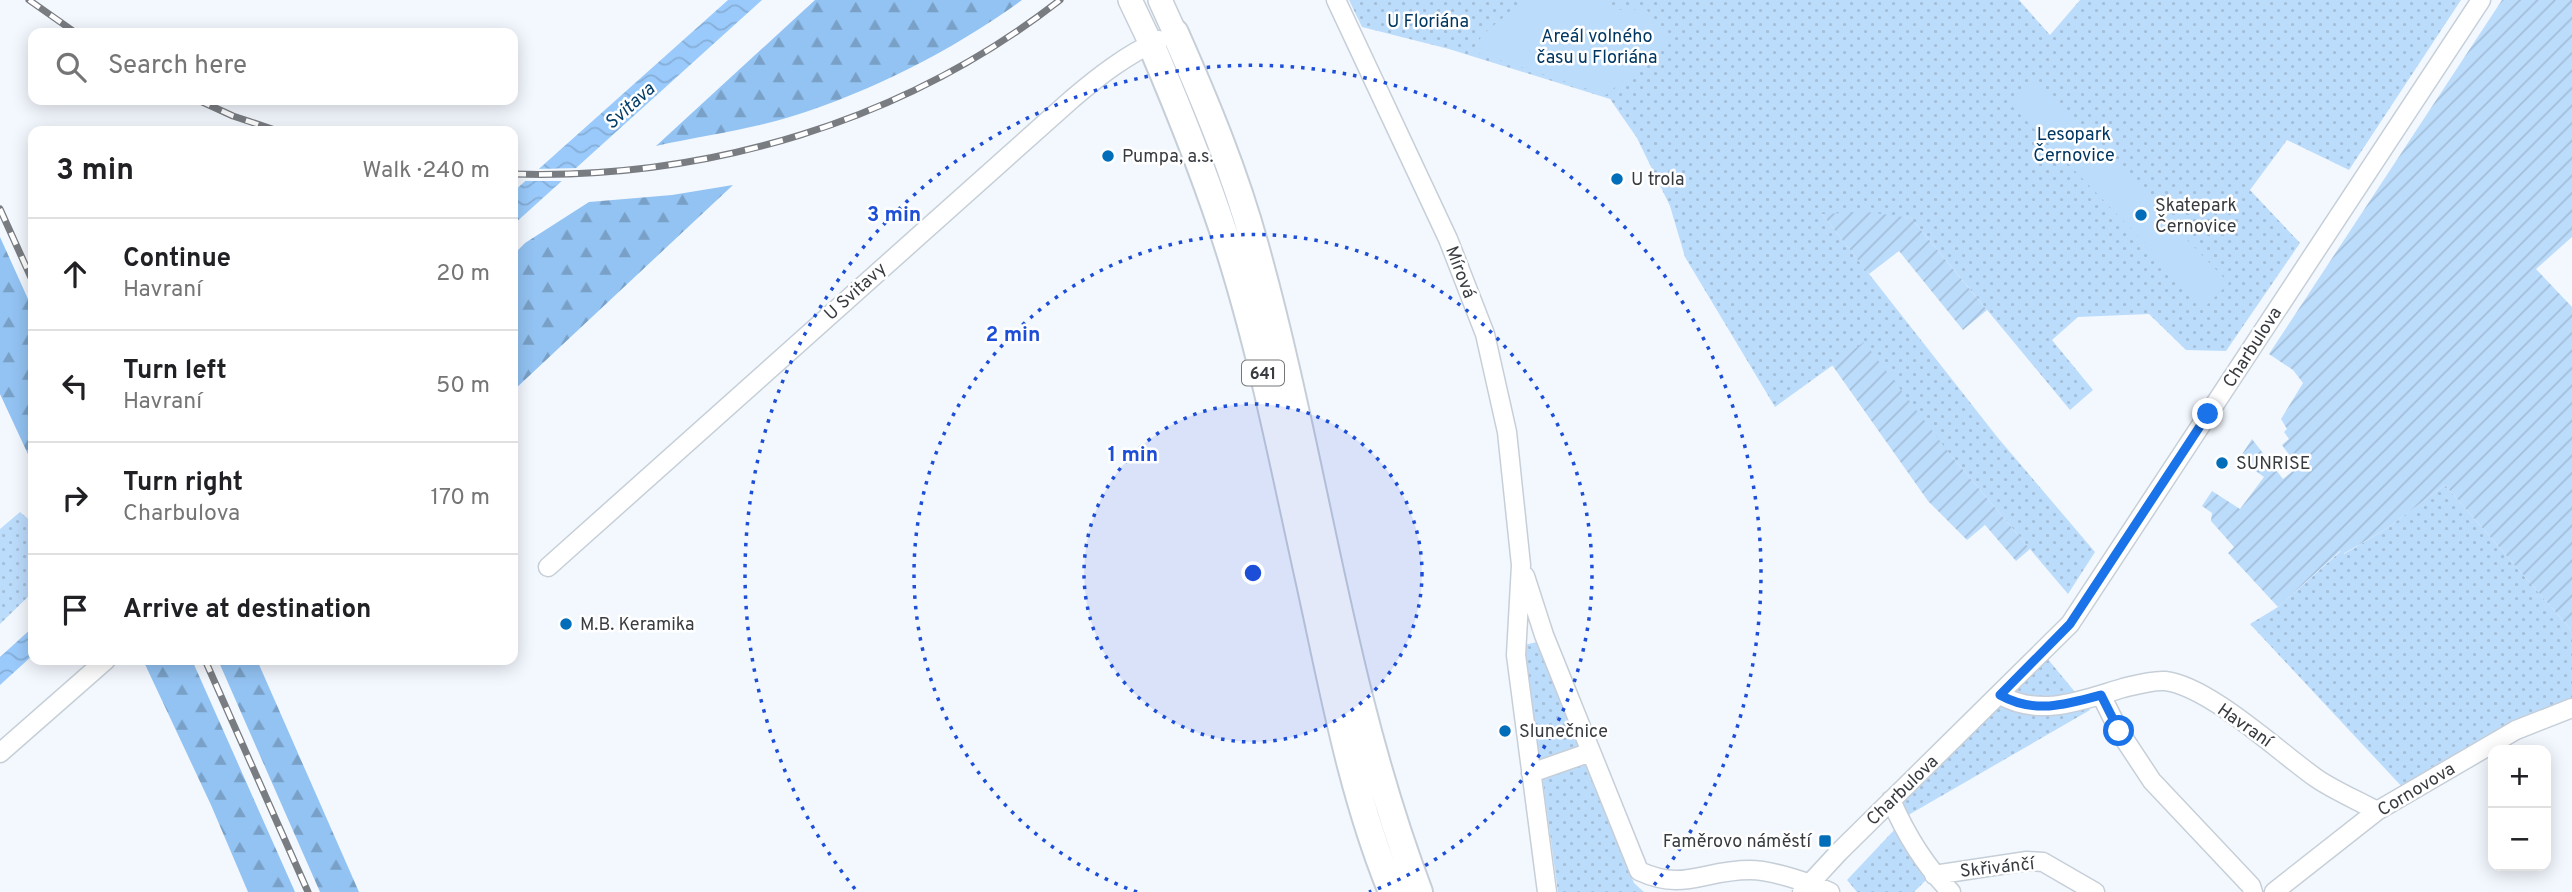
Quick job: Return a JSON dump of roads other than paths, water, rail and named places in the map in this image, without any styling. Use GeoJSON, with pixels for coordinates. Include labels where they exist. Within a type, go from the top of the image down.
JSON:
{"type":"FeatureCollection","features":[{"type":"Feature","properties":{"kind":"highway","name":"641"},"geometry":{"type":"LineString","coordinates":[[1175,33],[1227,156],[1255,247],[1362,708],[1393,819],[1419,892]]}},
{"type":"Feature","properties":{"kind":"highway","name":"641"},"geometry":{"type":"LineString","coordinates":[[1151,44],[1201,166],[1247,311],[1337,713],[1391,890]]}},
{"type":"Feature","properties":{"kind":"main road","name":"641"},"geometry":{"type":"LineString","coordinates":[[1130,0],[1151,44]]}},
{"type":"Feature","properties":{"kind":"main road","name":"641"},"geometry":{"type":"LineString","coordinates":[[1160,0],[1175,33]]}},
{"type":"Feature","properties":{"kind":"street","name":"Mírová"},"geometry":{"type":"LineString","coordinates":[[1336,0],[1448,239],[1485,334],[1507,432],[1521,565]]}},
{"type":"Feature","properties":{"kind":"street","name":"Charbulova"},"geometry":{"type":"LineString","coordinates":[[1806,887],[2070,624],[2481,0]]}},
{"type":"Feature","properties":{"kind":"street","name":"U Svitavy"},"geometry":{"type":"LineString","coordinates":[[548,567],[1072,99],[1116,64],[1175,33]]}},
{"type":"Feature","properties":{"kind":"street"},"geometry":{"type":"LineString","coordinates":[[1521,565],[1544,635],[1639,871],[1654,886],[1667,892],[1683,891],[1728,874],[1751,870],[1830,892]]}},
{"type":"Feature","properties":{"kind":"street"},"geometry":{"type":"LineString","coordinates":[[1521,565],[1516,655],[1547,892]]}},
{"type":"Feature","properties":{"kind":"street"},"geometry":{"type":"LineString","coordinates":[[0,753],[100,665]]}},
{"type":"Feature","properties":{"kind":"street","name":"Havraní"},"geometry":{"type":"LineString","coordinates":[[2000,695],[2027,706],[2052,708],[2136,684],[2165,681],[2191,690],[2228,710],[2318,779],[2377,811]]}},
{"type":"Feature","properties":{"kind":"street"},"geometry":{"type":"LineString","coordinates":[[2101,695],[2119,731],[2152,781],[2253,892]]}},
{"type":"Feature","properties":{"kind":"street","name":"Cornovova"},"geometry":{"type":"LineString","coordinates":[[2274,892],[2377,811],[2516,730],[2572,708]]}},
{"type":"Feature","properties":{"kind":"street"},"geometry":{"type":"LineString","coordinates":[[1531,773],[1591,752]]}},
{"type":"Feature","properties":{"kind":"street"},"geometry":{"type":"LineString","coordinates":[[1891,800],[1905,833],[1934,875],[1951,892]]}},
{"type":"Feature","properties":{"kind":"street","name":"Skřivánčí"},"geometry":{"type":"LineString","coordinates":[[1934,875],[2026,861],[2042,862],[2095,892]]}},
{"type":"Feature","properties":{"kind":"water","name":"Svitava"},"geometry":{"type":"Polygon","coordinates":[[[728,0],[762,0],[518,220],[518,188],[728,0]]]}},
{"type":"Feature","properties":{"kind":"water"},"geometry":{"type":"Polygon","coordinates":[[[28,632],[28,660],[0,685],[0,657],[28,632]]]}},
{"type":"Feature","properties":{"kind":"railway"},"geometry":{"type":"LineString","coordinates":[[29,0],[69,28]]}},
{"type":"Feature","properties":{"kind":"railway"},"geometry":{"type":"LineString","coordinates":[[518,174],[586,173],[659,166],[731,153],[802,135],[870,110],[937,79],[1000,42],[1060,0]]}},
{"type":"Feature","properties":{"kind":"railway"},"geometry":{"type":"LineString","coordinates":[[209,105],[263,126]]}},
{"type":"Feature","properties":{"kind":"railway"},"geometry":{"type":"LineString","coordinates":[[0,209],[28,271]]}},
{"type":"Feature","properties":{"kind":"railway"},"geometry":{"type":"LineString","coordinates":[[207,665],[308,892]]}},
{"type":"Feature","properties":{"kind":"place","name":"Pumpa, a.s."},"geometry":{"type":"Point","coordinates":[1108,156]}},
{"type":"Feature","properties":{"kind":"place","name":"U trola"},"geometry":{"type":"Point","coordinates":[1617,179]}},
{"type":"Feature","properties":{"kind":"place","name":"Skatepark Černovice"},"geometry":{"type":"Point","coordinates":[2141,215]}},
{"type":"Feature","properties":{"kind":"place","name":"SUNRISE"},"geometry":{"type":"Point","coordinates":[2222,463]}},
{"type":"Feature","properties":{"kind":"place","name":"M.B. Keramika"},"geometry":{"type":"Point","coordinates":[566,624]}},
{"type":"Feature","properties":{"kind":"place","name":"Slunečnice"},"geometry":{"type":"Point","coordinates":[1505,731]}},
{"type":"Feature","properties":{"kind":"place","name":"Faměrovo náměstí"},"geometry":{"type":"Point","coordinates":[1825,841]}},
{"type":"Feature","properties":{"kind":"park label","name":"U Floriána"},"geometry":{"type":"Point","coordinates":[1428,21]}},
{"type":"Feature","properties":{"kind":"park label","name":"Areál volného času u Floriána"},"geometry":{"type":"Point","coordinates":[1597,46]}},
{"type":"Feature","properties":{"kind":"park label","name":"Lesopark Černovice"},"geometry":{"type":"Point","coordinates":[2074,144]}}]}
